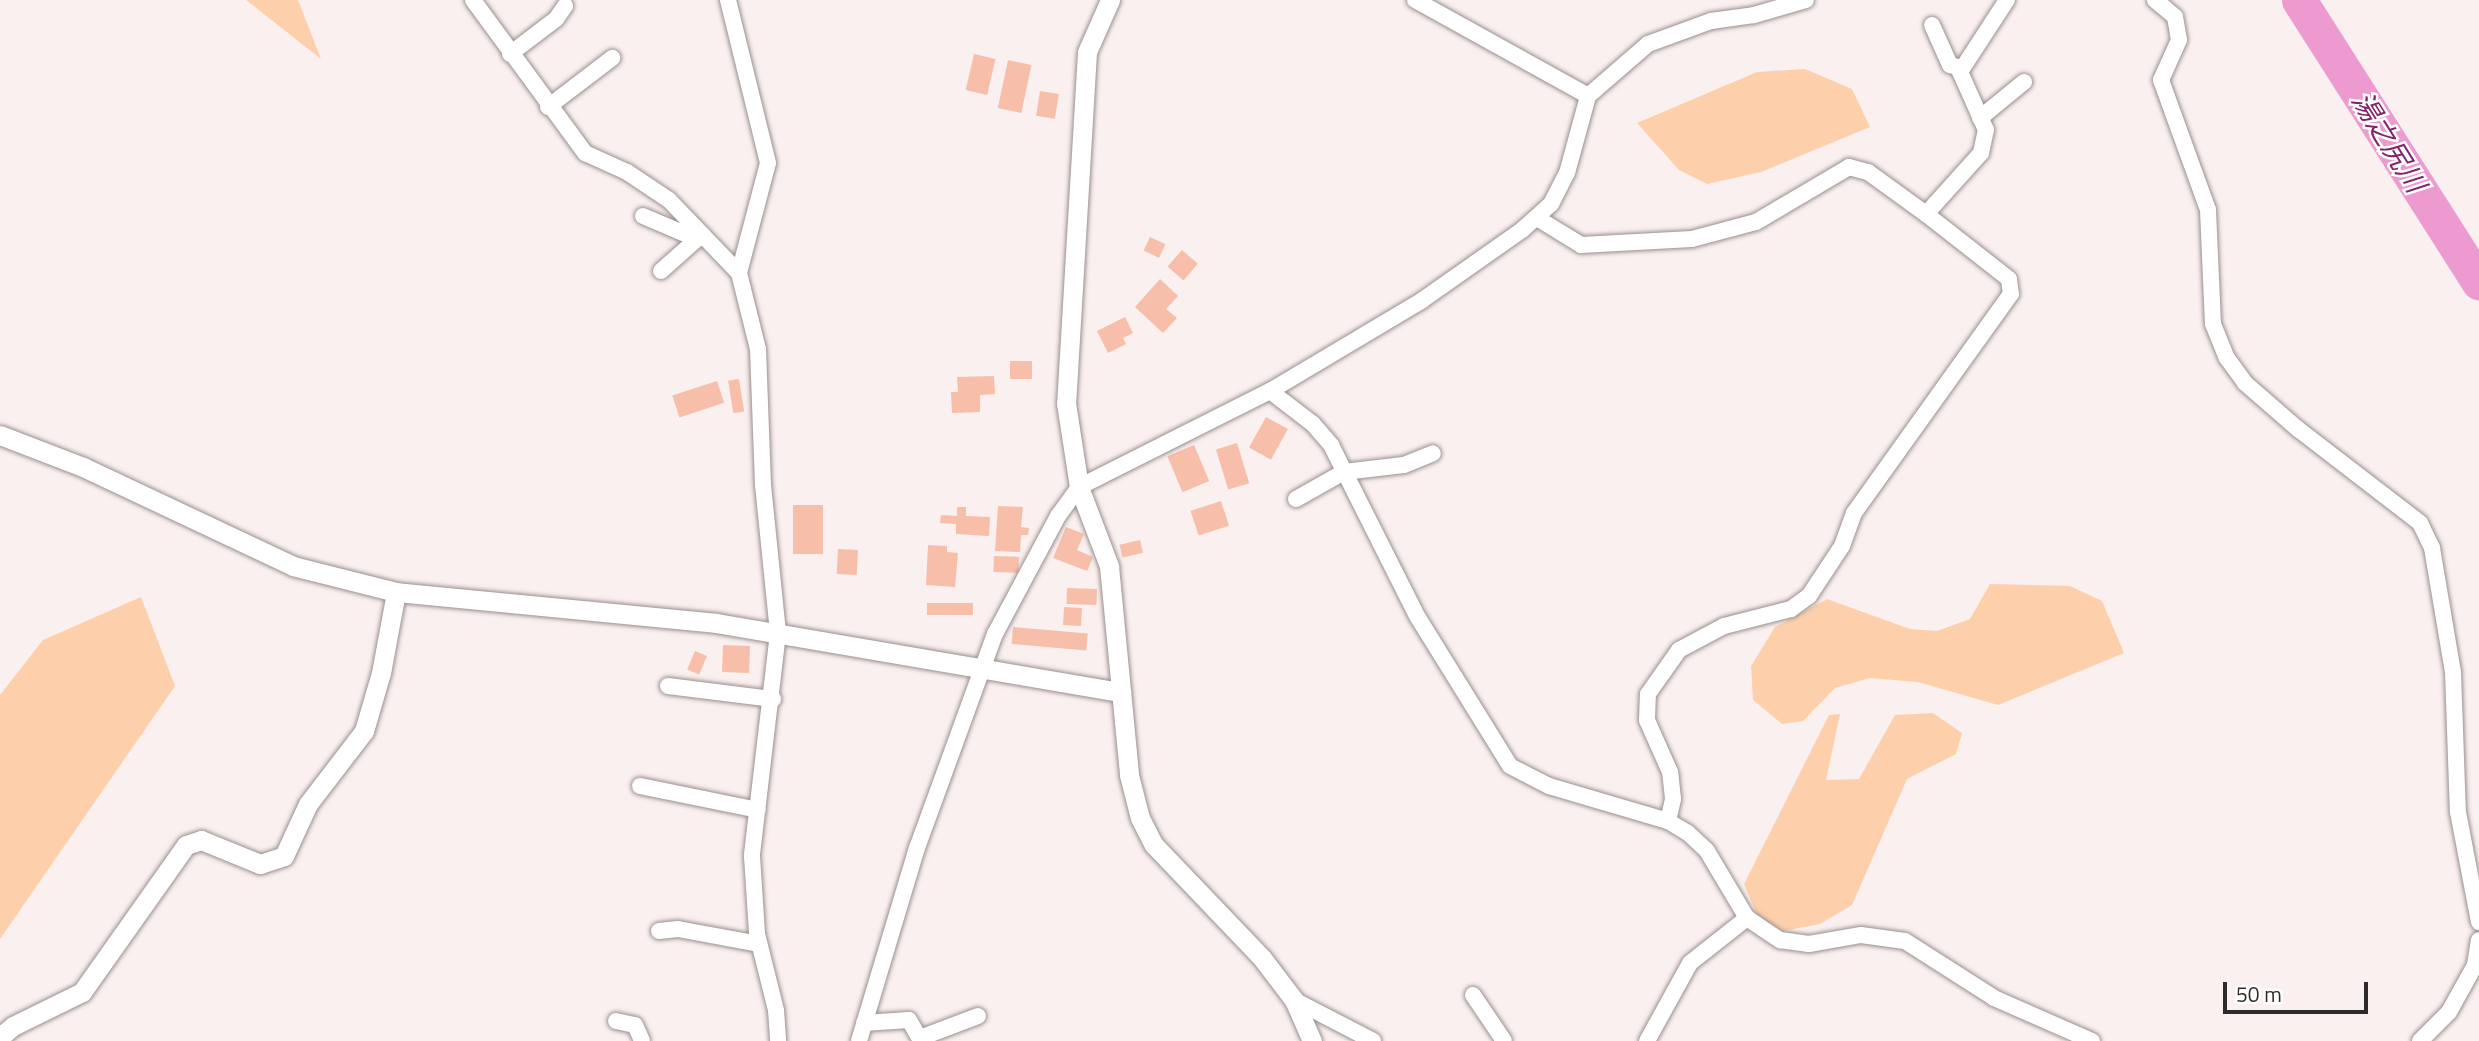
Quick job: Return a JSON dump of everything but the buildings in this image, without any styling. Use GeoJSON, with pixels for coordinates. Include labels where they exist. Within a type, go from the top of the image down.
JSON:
{"type":"FeatureCollection","features":[{"type":"Feature","properties":{"kind":"street"},"geometry":{"type":"LineString","coordinates":[[473,0],[548,107],[585,153],[627,172],[669,200],[700,237],[739,272]]}},
{"type":"Feature","properties":{"kind":"street"},"geometry":{"type":"LineString","coordinates":[[728,0],[768,163],[739,272],[758,349],[763,485],[778,633],[773,699],[752,856],[759,943],[776,1010],[778,1041]]}},
{"type":"Feature","properties":{"kind":"street"},"geometry":{"type":"LineString","coordinates":[[1110,0],[1087,52],[1078,159],[1066,403],[1079,488],[1109,566],[1129,775],[1140,818],[1154,845],[1262,958],[1294,1000],[1312,1041]]}},
{"type":"Feature","properties":{"kind":"street"},"geometry":{"type":"LineString","coordinates":[[1415,0],[1588,96]]}},
{"type":"Feature","properties":{"kind":"street"},"geometry":{"type":"LineString","coordinates":[[859,1041],[917,848],[982,670],[1028,569],[1079,488],[1270,391],[1421,301],[1536,218],[1552,204],[1567,173],[1588,96],[1648,44],[1711,21],[1754,15],[1805,0]]}},
{"type":"Feature","properties":{"kind":"street"},"geometry":{"type":"LineString","coordinates":[[1926,214],[1981,153],[1986,130],[1959,72],[2007,0]]}},
{"type":"Feature","properties":{"kind":"street"},"geometry":{"type":"LineString","coordinates":[[2155,0],[2175,17],[2179,40],[2161,80],[2208,210],[2213,324],[2227,358],[2245,383],[2298,429],[2420,523],[2432,548],[2453,672],[2458,812],[2479,922]]}},
{"type":"Feature","properties":{"kind":"street"},"geometry":{"type":"LineString","coordinates":[[510,54],[556,19],[565,6]]}},
{"type":"Feature","properties":{"kind":"street"},"geometry":{"type":"LineString","coordinates":[[1931,25],[1950,65],[1962,68]]}},
{"type":"Feature","properties":{"kind":"street"},"geometry":{"type":"LineString","coordinates":[[548,107],[612,58]]}},
{"type":"Feature","properties":{"kind":"street"},"geometry":{"type":"LineString","coordinates":[[1980,117],[2024,82]]}},
{"type":"Feature","properties":{"kind":"street"},"geometry":{"type":"LineString","coordinates":[[1536,218],[1581,245],[1692,239],[1756,222],[1849,167],[1868,172],[2009,279],[2011,294],[1854,513],[1842,546],[1809,596],[1791,609],[1724,626],[1679,650],[1648,694],[1647,720],[1670,772],[1673,799],[1668,821]]}},
{"type":"Feature","properties":{"kind":"street"},"geometry":{"type":"LineString","coordinates":[[643,216],[700,237]]}},
{"type":"Feature","properties":{"kind":"street"},"geometry":{"type":"LineString","coordinates":[[661,271],[700,237]]}},
{"type":"Feature","properties":{"kind":"street"},"geometry":{"type":"LineString","coordinates":[[1270,391],[1313,424],[1344,472],[1417,616],[1510,766],[1549,786],[1668,821],[1707,851],[1746,918],[1790,941],[1809,944],[1861,935],[1905,941],[1994,998],[2092,1041]]}},
{"type":"Feature","properties":{"kind":"street"},"geometry":{"type":"LineString","coordinates":[[0,435],[83,467],[293,566],[396,592],[716,623],[1121,692]]}},
{"type":"Feature","properties":{"kind":"street"},"geometry":{"type":"LineString","coordinates":[[1296,499],[1344,472],[1404,465],[1433,453]]}},
{"type":"Feature","properties":{"kind":"street"},"geometry":{"type":"LineString","coordinates":[[0,1037],[13,1026],[82,992],[186,845],[201,840],[260,864],[284,856],[308,804],[364,731],[381,673],[396,592]]}},
{"type":"Feature","properties":{"kind":"street"},"geometry":{"type":"LineString","coordinates":[[668,686],[773,699]]}},
{"type":"Feature","properties":{"kind":"street"},"geometry":{"type":"LineString","coordinates":[[640,786],[758,810]]}},
{"type":"Feature","properties":{"kind":"street"},"geometry":{"type":"LineString","coordinates":[[1647,1041],[1690,963],[1746,918]]}},
{"type":"Feature","properties":{"kind":"street"},"geometry":{"type":"LineString","coordinates":[[659,931],[678,929],[759,943]]}},
{"type":"Feature","properties":{"kind":"street"},"geometry":{"type":"LineString","coordinates":[[2420,1041],[2449,1012],[2476,965],[2479,940]]}},
{"type":"Feature","properties":{"kind":"street"},"geometry":{"type":"LineString","coordinates":[[1473,995],[1504,1041]]}},
{"type":"Feature","properties":{"kind":"street"},"geometry":{"type":"LineString","coordinates":[[1294,1000],[1373,1041]]}},
{"type":"Feature","properties":{"kind":"street"},"geometry":{"type":"LineString","coordinates":[[864,1023],[908,1020],[920,1039],[978,1016]]}},
{"type":"Feature","properties":{"kind":"street"},"geometry":{"type":"LineString","coordinates":[[616,1021],[635,1025],[642,1041]]}},
{"type":"Feature","properties":{"kind":"shaded area"},"geometry":{"type":"Polygon","coordinates":[[[246,0],[298,0],[321,59],[246,0]]]}},
{"type":"Feature","properties":{"kind":"shaded area"},"geometry":{"type":"Polygon","coordinates":[[[1805,69],[1852,89],[1870,127],[1761,172],[1707,184],[1679,170],[1637,123],[1757,72],[1805,69]]]}},
{"type":"Feature","properties":{"kind":"shaded area"},"geometry":{"type":"Polygon","coordinates":[[[1990,584],[2070,586],[2102,601],[2124,653],[1998,705],[1918,682],[1870,678],[1835,688],[1803,721],[1782,724],[1753,700],[1751,666],[1775,627],[1827,599],[1910,629],[1937,631],[1970,619],[1990,584]]]}},
{"type":"Feature","properties":{"kind":"shaded area"},"geometry":{"type":"Polygon","coordinates":[[[141,597],[175,686],[0,939],[0,695],[43,640],[141,597]]]}},
{"type":"Feature","properties":{"kind":"shaded area"},"geometry":{"type":"Polygon","coordinates":[[[1933,713],[1962,733],[1956,754],[1907,779],[1852,905],[1820,924],[1783,931],[1758,917],[1744,884],[1829,715],[1840,714],[1826,780],[1859,779],[1895,715],[1933,713]]]}},
{"type":"Feature","properties":{"kind":"waterway","name":"湯之尻川"},"geometry":{"type":"LineString","coordinates":[[2299,0],[2479,283]]}}]}
